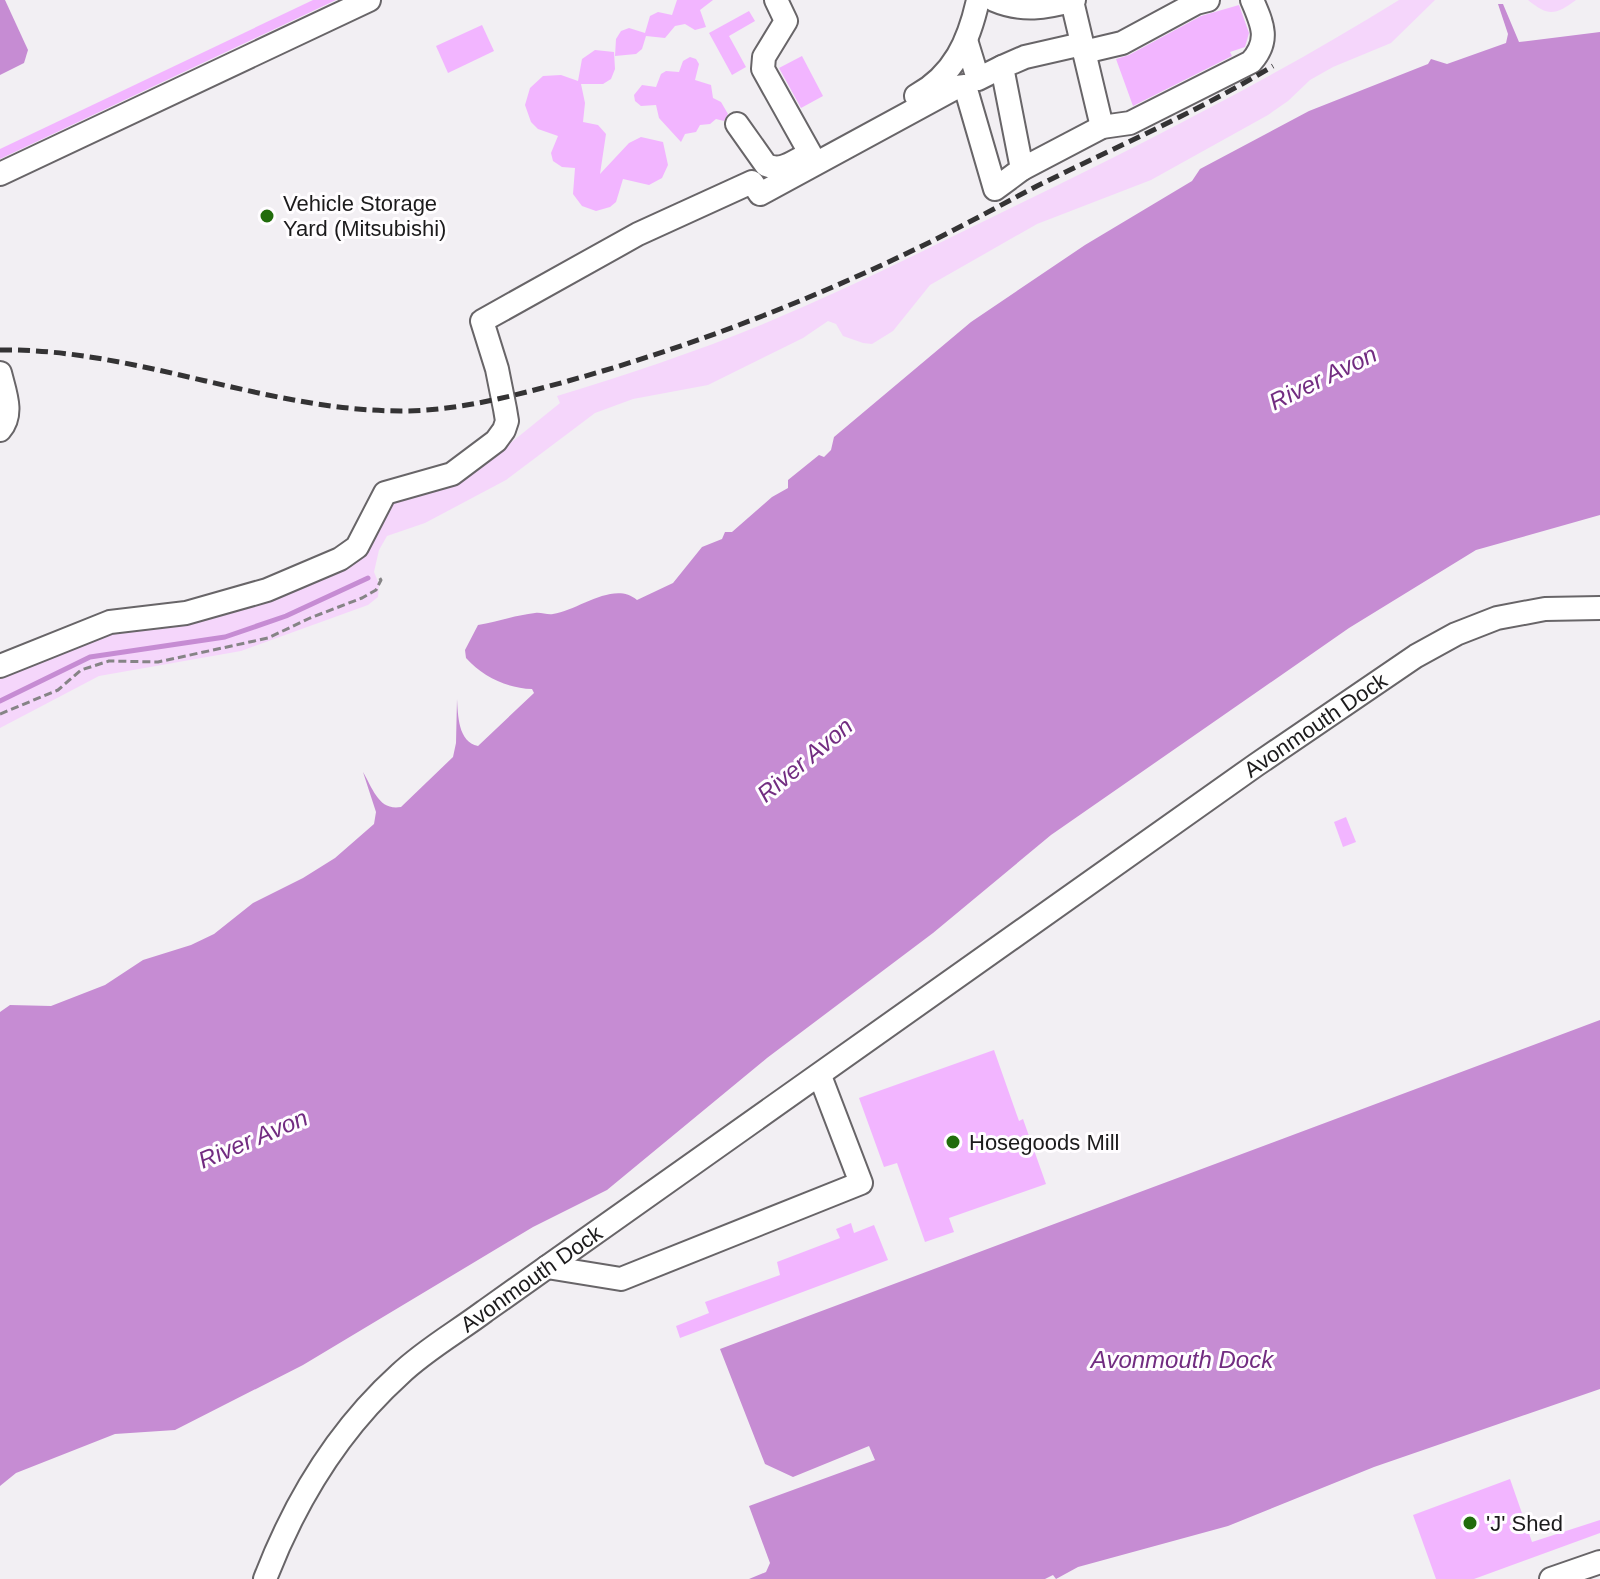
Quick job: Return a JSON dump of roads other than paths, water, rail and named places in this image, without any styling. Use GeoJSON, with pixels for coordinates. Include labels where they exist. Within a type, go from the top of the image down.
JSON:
{"type":"FeatureCollection","features":[{"type":"Feature","properties":{"kind":"lane"},"geometry":{"type":"LineString","coordinates":[[0,174],[369,0]]}},
{"type":"Feature","properties":{"kind":"lane"},"geometry":{"type":"LineString","coordinates":[[776,0],[786,21],[764,57],[763,69],[810,153]]}},
{"type":"Feature","properties":{"kind":"lane"},"geometry":{"type":"LineString","coordinates":[[737,124],[760,159],[772,167],[789,165],[935,84],[951,68],[966,40],[978,0]]}},
{"type":"Feature","properties":{"kind":"lane"},"geometry":{"type":"LineString","coordinates":[[994,0],[1031,9],[1073,0],[1102,127]]}},
{"type":"Feature","properties":{"kind":"lane"},"geometry":{"type":"LineString","coordinates":[[966,40],[978,79],[1025,57],[1122,43],[1196,3],[1208,0]]}},
{"type":"Feature","properties":{"kind":"lane"},"geometry":{"type":"LineString","coordinates":[[0,666],[110,622],[186,613],[267,590],[350,554],[364,537],[385,493],[452,474],[496,441],[504,430],[507,421],[497,369],[482,321],[638,234],[752,182],[760,194],[957,87],[965,86],[995,189],[1022,169],[1102,127],[1130,123],[1251,62],[1260,51],[1264,39],[1252,0]]}},
{"type":"Feature","properties":{"kind":"lane"},"geometry":{"type":"LineString","coordinates":[[1002,67],[1022,169]]}},
{"type":"Feature","properties":{"kind":"lane"},"geometry":{"type":"LineString","coordinates":[[0,373],[8,405],[7,421],[0,430]]}},
{"type":"Feature","properties":{"kind":"lane","name":"Avonmouth Dock"},"geometry":{"type":"LineString","coordinates":[[265,1579],[299,1502],[326,1459],[369,1405],[403,1371],[1243,774],[1416,656],[1456,634],[1497,618],[1545,609],[1600,608]]}},
{"type":"Feature","properties":{"kind":"lane"},"geometry":{"type":"LineString","coordinates":[[547,1267],[621,1279],[861,1183],[820,1076]]}},
{"type":"Feature","properties":{"kind":"lane"},"geometry":{"type":"LineString","coordinates":[[1551,1579],[1600,1562]]}},
{"type":"Feature","properties":{"kind":"water"},"geometry":{"type":"Polygon","coordinates":[[[0,0],[5,0],[28,50],[24,63],[0,75],[0,0]]]}},
{"type":"Feature","properties":{"kind":"water","name":"River Avon"},"geometry":{"type":"Polygon","coordinates":[[[1498,4],[1503,4],[1519,42],[1600,32],[1600,515],[1476,550],[1349,628],[1051,835],[933,933],[767,1058],[607,1190],[533,1227],[303,1365],[175,1430],[115,1434],[16,1473],[0,1486],[0,1012],[10,1005],[51,1006],[105,985],[143,960],[191,945],[214,934],[253,903],[335,858],[374,824],[376,812],[363,772],[382,802],[387,806],[401,807],[453,757],[457,699],[463,734],[478,746],[534,693],[532,689],[496,680],[466,658],[465,650],[478,625],[528,614],[553,614],[618,593],[637,600],[673,583],[702,547],[722,539],[725,532],[732,532],[772,497],[788,488],[788,480],[819,455],[824,457],[831,450],[834,437],[971,322],[1085,245],[1192,181],[1200,169],[1309,111],[1428,64],[1431,59],[1447,64],[1506,43],[1508,34],[1498,4]]]}},
{"type":"Feature","properties":{"kind":"water","name":"Avonmouth Dock"},"geometry":{"type":"Polygon","coordinates":[[[1600,1020],[1600,1389],[1374,1467],[1228,1526],[1078,1567],[1056,1579],[1053,1575],[1045,1579],[749,1579],[766,1572],[770,1563],[749,1506],[875,1460],[869,1446],[793,1477],[765,1464],[720,1349],[1600,1020]]]}},
{"type":"Feature","properties":{"kind":"waterway"},"geometry":{"type":"LineString","coordinates":[[0,701],[90,657],[225,637],[286,616],[368,578]]}},
{"type":"Feature","properties":{"kind":"railway"},"geometry":{"type":"LineString","coordinates":[[0,350],[50,352],[101,359],[300,401],[351,408],[422,410],[506,397],[659,353],[836,286],[1186,114],[1273,66]]}},
{"type":"Feature","properties":{"kind":"place","name":"Vehicle Storage Yard (Mitsubishi)"},"geometry":{"type":"Point","coordinates":[267,216]}},
{"type":"Feature","properties":{"kind":"place","name":"Hosegoods Mill"},"geometry":{"type":"Point","coordinates":[953,1142]}},
{"type":"Feature","properties":{"kind":"place","name":"'J' Shed"},"geometry":{"type":"Point","coordinates":[1470,1523]}}]}
